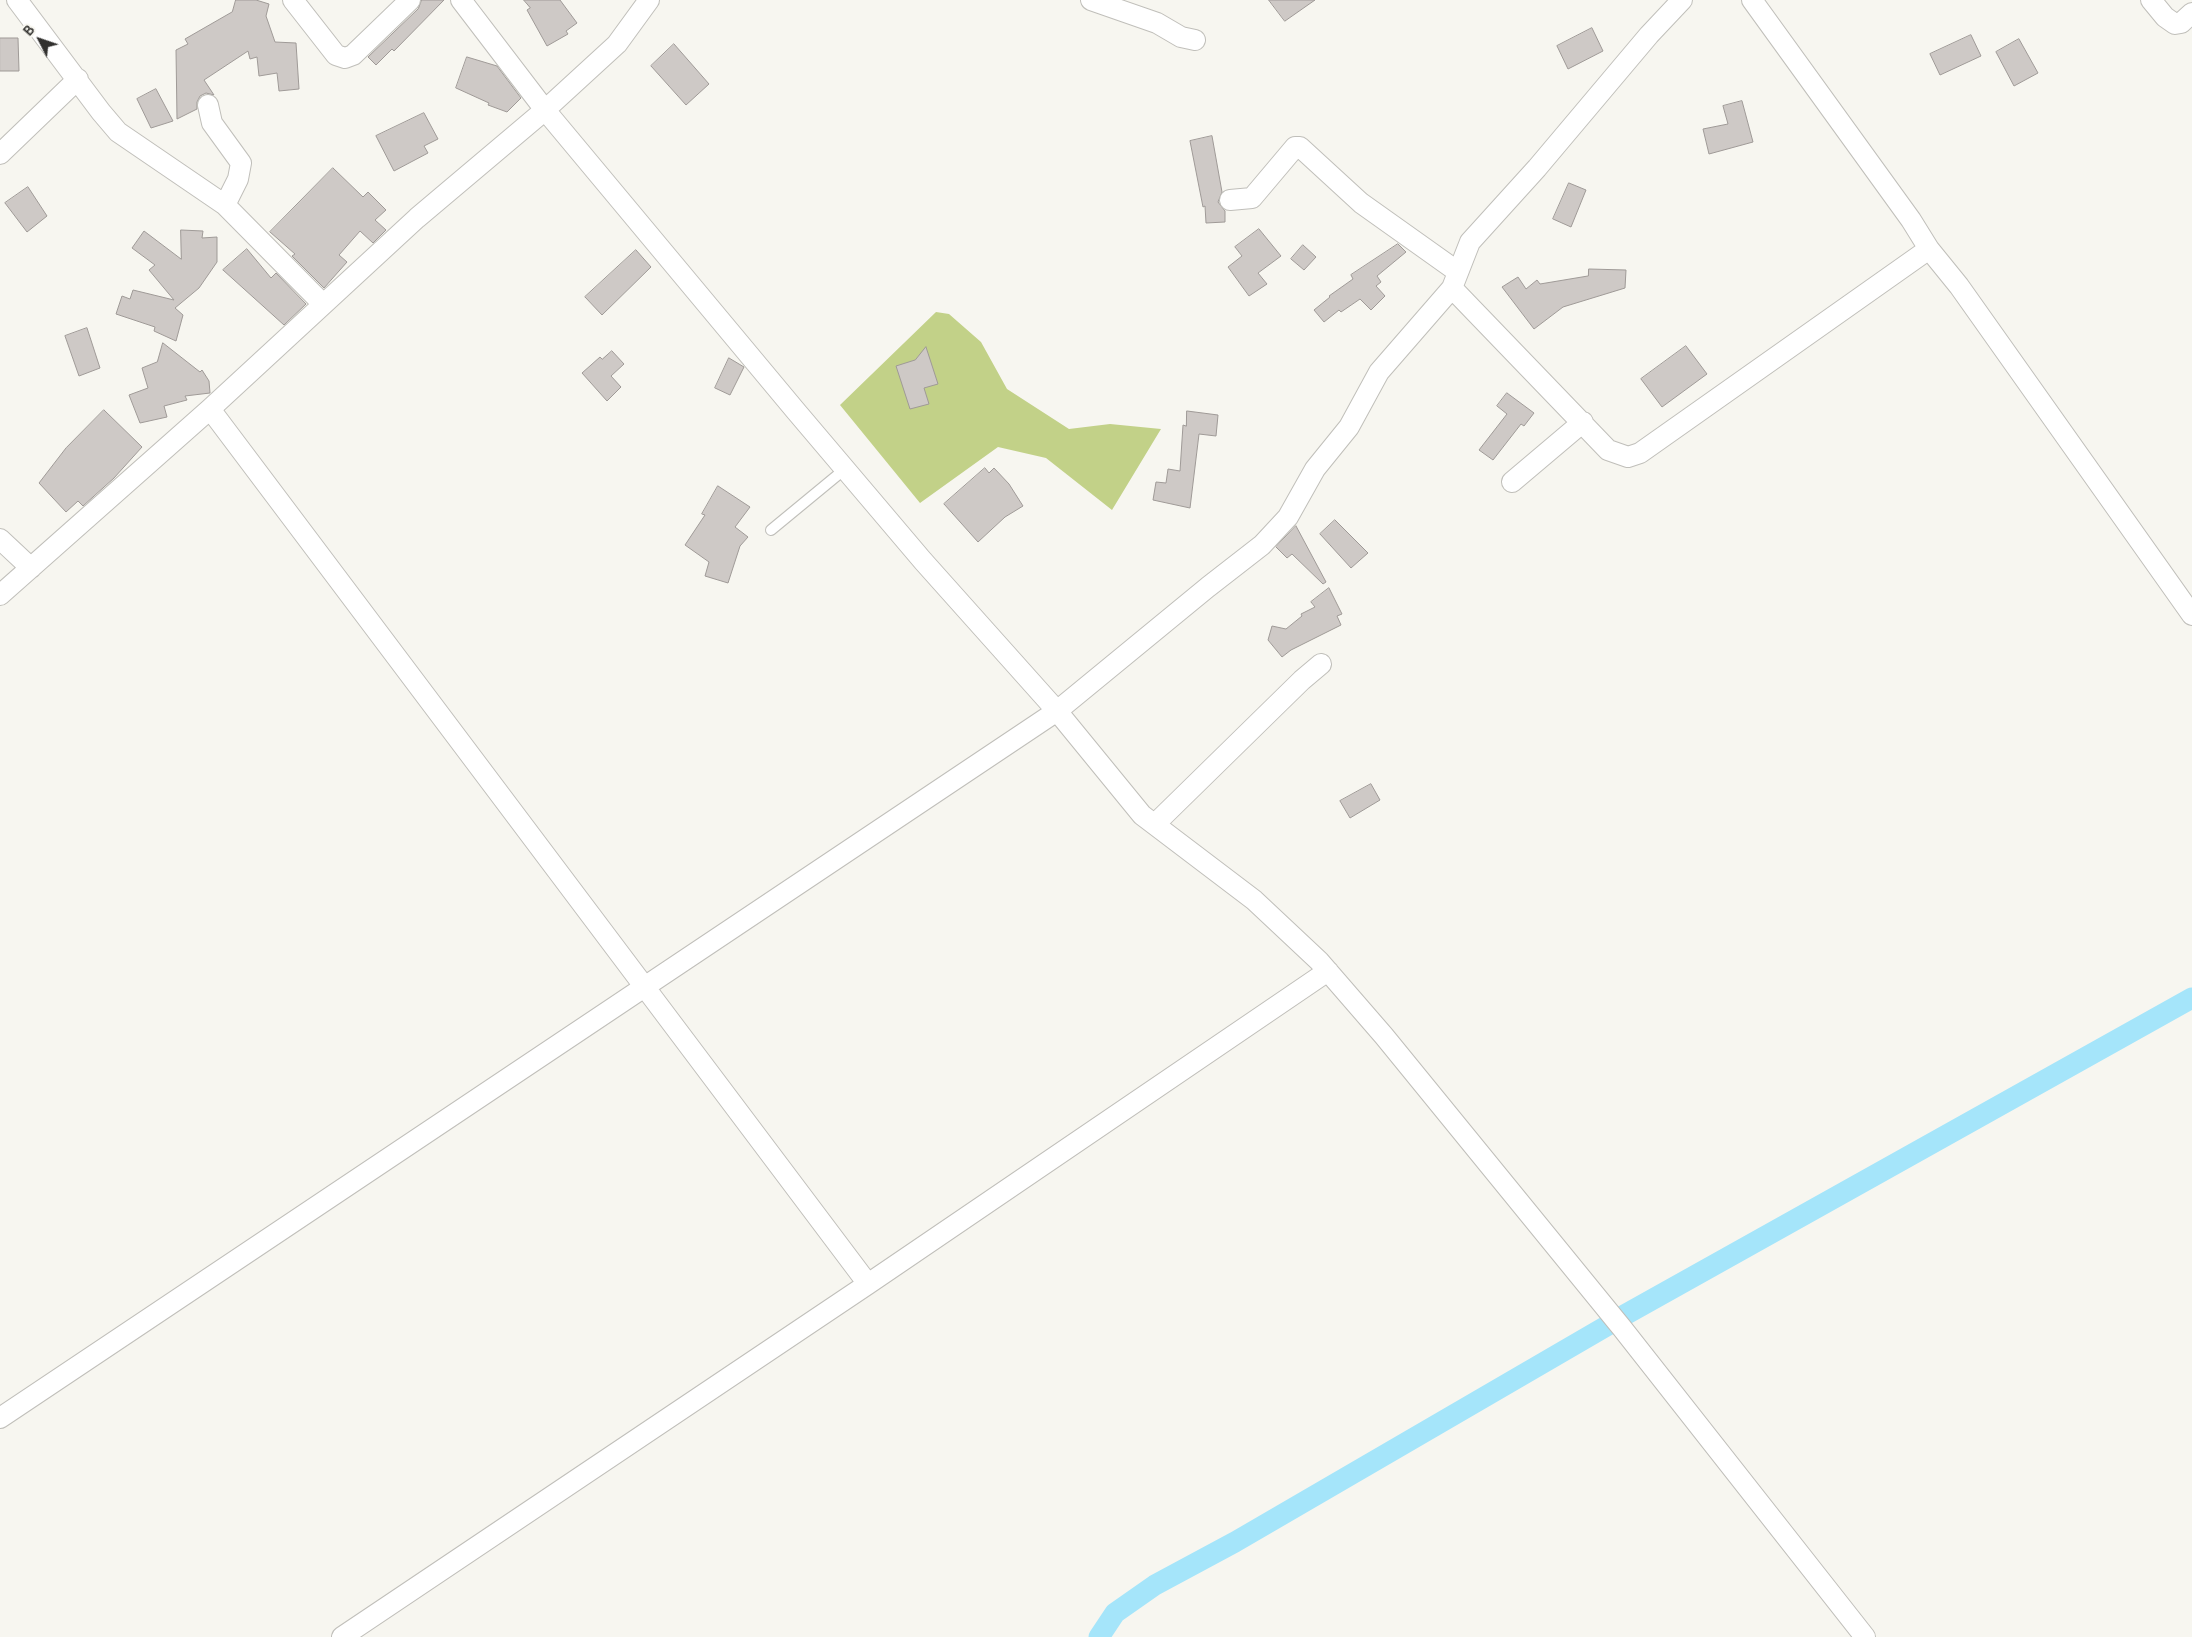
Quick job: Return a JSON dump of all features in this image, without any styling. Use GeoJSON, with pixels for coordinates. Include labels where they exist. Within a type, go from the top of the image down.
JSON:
{"type":"FeatureCollection","features":[{"type":"Feature","properties":{"kind":"street"},"geometry":{"type":"LineString","coordinates":[[17,0],[118,132],[225,205],[323,304]]}},
{"type":"Feature","properties":{"kind":"street"},"geometry":{"type":"LineString","coordinates":[[292,0],[336,55],[345,58],[353,55],[410,0]]}},
{"type":"Feature","properties":{"kind":"street"},"geometry":{"type":"LineString","coordinates":[[461,0],[544,110],[923,561],[1057,711],[1142,815],[1156,823],[1254,900],[1328,971],[1384,1036],[1609,1311],[1865,1637]]}},
{"type":"Feature","properties":{"kind":"street"},"geometry":{"type":"LineString","coordinates":[[0,595],[210,409],[417,218],[544,110],[617,44],[649,0]]}},
{"type":"Feature","properties":{"kind":"street"},"geometry":{"type":"LineString","coordinates":[[1091,0],[1157,23],[1181,37],[1195,40]]}},
{"type":"Feature","properties":{"kind":"street"},"geometry":{"type":"LineString","coordinates":[[0,1418],[1057,711],[1262,545],[1288,517],[1315,469],[1349,427],[1380,372],[1455,280],[1470,242],[1538,168],[1649,35],[1682,0]]}},
{"type":"Feature","properties":{"kind":"street"},"geometry":{"type":"LineString","coordinates":[[1752,0],[1911,220],[1929,249],[1959,286],[2192,615]]}},
{"type":"Feature","properties":{"kind":"street"},"geometry":{"type":"LineString","coordinates":[[2151,0],[2165,17],[2175,24],[2181,23],[2192,13]]}},
{"type":"Feature","properties":{"kind":"street"},"geometry":{"type":"LineString","coordinates":[[0,154],[78,79]]}},
{"type":"Feature","properties":{"kind":"street"},"geometry":{"type":"LineString","coordinates":[[208,106],[212,123],[241,163],[238,179],[225,205]]}},
{"type":"Feature","properties":{"kind":"street"},"geometry":{"type":"LineString","coordinates":[[1230,200],[1252,198],[1294,147],[1300,147],[1361,202],[1455,280],[1608,450],[1628,457],[1640,453],[1929,249]]}},
{"type":"Feature","properties":{"kind":"street"},"geometry":{"type":"LineString","coordinates":[[210,409],[646,986],[868,1284]]}},
{"type":"Feature","properties":{"kind":"street"},"geometry":{"type":"LineString","coordinates":[[1512,482],[1583,422]]}},
{"type":"Feature","properties":{"kind":"street"},"geometry":{"type":"LineString","coordinates":[[0,539],[31,568]]}},
{"type":"Feature","properties":{"kind":"street"},"geometry":{"type":"LineString","coordinates":[[1156,823],[1280,700],[1321,664]]}},
{"type":"Feature","properties":{"kind":"street"},"geometry":{"type":"LineString","coordinates":[[342,1637],[868,1284],[1328,971]]}},
{"type":"Feature","properties":{"kind":"lane"},"geometry":{"type":"LineString","coordinates":[[771,530],[845,469]]}},
{"type":"Feature","properties":{"kind":"green space"},"geometry":{"type":"Polygon","coordinates":[[[936,312],[949,314],[981,342],[1007,389],[1069,429],[1110,424],[1161,429],[1112,510],[1046,458],[998,447],[920,503],[840,405],[936,312]]]}},
{"type":"Feature","properties":{"kind":"building"},"geometry":{"type":"Polygon","coordinates":[[[236,0],[256,0],[269,4],[266,16],[275,42],[296,43],[299,89],[279,91],[277,73],[259,76],[257,57],[250,59],[248,51],[204,80],[214,95],[206,93],[200,96],[197,102],[197,109],[177,119],[176,50],[188,44],[185,39],[232,12],[236,0]]]}},
{"type":"Feature","properties":{"kind":"building"},"geometry":{"type":"Polygon","coordinates":[[[422,0],[444,0],[394,51],[392,49],[376,65],[368,57],[418,9],[422,0]]]}},
{"type":"Feature","properties":{"kind":"building"},"geometry":{"type":"Polygon","coordinates":[[[524,0],[560,0],[577,23],[566,31],[568,34],[547,46],[527,10],[530,8],[524,0]]]}},
{"type":"Feature","properties":{"kind":"building"},"geometry":{"type":"Polygon","coordinates":[[[1269,0],[1315,0],[1285,21],[1269,0]]]}},
{"type":"Feature","properties":{"kind":"building"},"geometry":{"type":"Polygon","coordinates":[[[1592,28],[1603,51],[1568,69],[1557,46],[1592,28]]]}},
{"type":"Feature","properties":{"kind":"building"},"geometry":{"type":"Polygon","coordinates":[[[1971,35],[1981,56],[1940,75],[1930,54],[1971,35]]]}},
{"type":"Feature","properties":{"kind":"building"},"geometry":{"type":"Polygon","coordinates":[[[0,38],[18,38],[19,71],[0,71],[0,38]]]}},
{"type":"Feature","properties":{"kind":"building"},"geometry":{"type":"Polygon","coordinates":[[[2019,39],[2038,73],[2014,86],[1996,52],[2019,39]]]}},
{"type":"Feature","properties":{"kind":"building"},"geometry":{"type":"Polygon","coordinates":[[[674,44],[709,84],[686,105],[651,66],[674,44]]]}},
{"type":"Feature","properties":{"kind":"building"},"geometry":{"type":"Polygon","coordinates":[[[467,57],[497,66],[521,98],[507,112],[488,105],[489,103],[456,88],[467,57]]]}},
{"type":"Feature","properties":{"kind":"building"},"geometry":{"type":"Polygon","coordinates":[[[156,89],[173,121],[151,128],[137,99],[156,89]]]}},
{"type":"Feature","properties":{"kind":"building"},"geometry":{"type":"Polygon","coordinates":[[[1742,101],[1753,142],[1709,154],[1703,129],[1728,124],[1723,106],[1742,101]]]}},
{"type":"Feature","properties":{"kind":"building"},"geometry":{"type":"Polygon","coordinates":[[[424,113],[438,139],[424,146],[428,153],[394,171],[376,136],[424,113]]]}},
{"type":"Feature","properties":{"kind":"building"},"geometry":{"type":"Polygon","coordinates":[[[1212,136],[1222,192],[1218,202],[1225,211],[1225,222],[1206,223],[1205,206],[1203,207],[1190,141],[1212,136]]]}},
{"type":"Feature","properties":{"kind":"building"},"geometry":{"type":"Polygon","coordinates":[[[333,168],[363,197],[368,192],[386,210],[375,220],[386,230],[373,243],[360,231],[339,255],[347,262],[324,288],[292,256],[295,254],[270,232],[333,168]]]}},
{"type":"Feature","properties":{"kind":"building"},"geometry":{"type":"Polygon","coordinates":[[[1569,183],[1586,190],[1571,227],[1553,219],[1569,183]]]}},
{"type":"Feature","properties":{"kind":"building"},"geometry":{"type":"Polygon","coordinates":[[[28,187],[47,216],[27,232],[5,203],[28,187]]]}},
{"type":"Feature","properties":{"kind":"building"},"geometry":{"type":"Polygon","coordinates":[[[1259,229],[1281,256],[1258,273],[1267,284],[1249,296],[1228,267],[1242,256],[1235,247],[1259,229]]]}},
{"type":"Feature","properties":{"kind":"building"},"geometry":{"type":"Polygon","coordinates":[[[181,230],[203,231],[202,238],[217,237],[217,262],[199,288],[175,308],[183,315],[176,341],[154,331],[155,327],[116,314],[122,296],[130,299],[133,290],[174,300],[149,270],[155,265],[132,248],[144,231],[181,259],[181,230]]]}},
{"type":"Feature","properties":{"kind":"building"},"geometry":{"type":"Polygon","coordinates":[[[1398,244],[1406,252],[1377,276],[1381,282],[1376,286],[1385,296],[1371,310],[1360,299],[1341,312],[1339,310],[1324,322],[1314,310],[1329,296],[1353,279],[1351,275],[1398,244]]]}},
{"type":"Feature","properties":{"kind":"building"},"geometry":{"type":"Polygon","coordinates":[[[1303,245],[1316,257],[1304,270],[1291,259],[1303,245]]]}},
{"type":"Feature","properties":{"kind":"building"},"geometry":{"type":"Polygon","coordinates":[[[247,249],[271,278],[276,273],[306,304],[284,325],[223,270],[247,249]]]}},
{"type":"Feature","properties":{"kind":"building"},"geometry":{"type":"Polygon","coordinates":[[[636,250],[651,267],[602,315],[585,297],[636,250]]]}},
{"type":"Feature","properties":{"kind":"building"},"geometry":{"type":"Polygon","coordinates":[[[1589,269],[1626,270],[1625,288],[1563,307],[1534,329],[1502,287],[1518,277],[1526,289],[1537,280],[1540,284],[1588,276],[1589,269]]]}},
{"type":"Feature","properties":{"kind":"building"},"geometry":{"type":"Polygon","coordinates":[[[87,328],[100,368],[79,376],[65,336],[87,328]]]}},
{"type":"Feature","properties":{"kind":"building"},"geometry":{"type":"Polygon","coordinates":[[[163,343],[200,372],[202,370],[209,381],[210,393],[185,396],[187,400],[164,406],[167,417],[140,423],[129,395],[148,388],[142,368],[157,362],[163,343]]]}},
{"type":"Feature","properties":{"kind":"building"},"geometry":{"type":"Polygon","coordinates":[[[1686,346],[1707,374],[1662,407],[1641,379],[1686,346]]]}},
{"type":"Feature","properties":{"kind":"building"},"geometry":{"type":"Polygon","coordinates":[[[926,347],[938,384],[924,388],[929,404],[910,409],[896,366],[915,360],[926,347]]]}},
{"type":"Feature","properties":{"kind":"building"},"geometry":{"type":"Polygon","coordinates":[[[612,351],[624,364],[611,376],[621,387],[607,401],[582,373],[600,357],[602,359],[612,351]]]}},
{"type":"Feature","properties":{"kind":"building"},"geometry":{"type":"Polygon","coordinates":[[[729,358],[744,367],[730,395],[715,388],[729,358]]]}},
{"type":"Feature","properties":{"kind":"building"},"geometry":{"type":"Polygon","coordinates":[[[1507,393],[1534,413],[1524,426],[1521,424],[1493,460],[1479,450],[1507,414],[1497,406],[1507,393]]]}},
{"type":"Feature","properties":{"kind":"building"},"geometry":{"type":"Polygon","coordinates":[[[104,410],[142,447],[114,478],[83,506],[78,501],[66,512],[39,483],[66,448],[104,410]]]}},
{"type":"Feature","properties":{"kind":"building"},"geometry":{"type":"Polygon","coordinates":[[[1187,411],[1218,415],[1216,436],[1199,434],[1190,508],[1153,500],[1156,482],[1166,483],[1168,469],[1180,471],[1183,425],[1186,426],[1187,411]]]}},
{"type":"Feature","properties":{"kind":"building"},"geometry":{"type":"Polygon","coordinates":[[[985,468],[989,473],[994,468],[1009,484],[1023,506],[1005,517],[978,542],[944,504],[985,468]]]}},
{"type":"Feature","properties":{"kind":"building"},"geometry":{"type":"Polygon","coordinates":[[[718,486],[750,507],[735,527],[748,537],[740,546],[728,583],[705,576],[709,562],[685,545],[705,515],[702,514],[718,486]]]}},
{"type":"Feature","properties":{"kind":"building"},"geometry":{"type":"Polygon","coordinates":[[[1335,520],[1368,553],[1351,568],[1320,534],[1335,520]]]}},
{"type":"Feature","properties":{"kind":"building"},"geometry":{"type":"Polygon","coordinates":[[[1296,526],[1326,582],[1323,584],[1292,554],[1287,558],[1276,547],[1296,526]]]}},
{"type":"Feature","properties":{"kind":"building"},"geometry":{"type":"Polygon","coordinates":[[[1329,588],[1342,614],[1337,616],[1341,625],[1291,650],[1282,657],[1268,640],[1272,626],[1286,629],[1302,616],[1301,614],[1315,607],[1311,602],[1329,588]]]}},
{"type":"Feature","properties":{"kind":"building"},"geometry":{"type":"Polygon","coordinates":[[[1371,784],[1380,800],[1350,818],[1340,801],[1371,784]]]}},
{"type":"Feature","properties":{"kind":"waterway"},"geometry":{"type":"LineString","coordinates":[[1621,1317],[2192,998]]}},
{"type":"Feature","properties":{"kind":"waterway"},"geometry":{"type":"LineString","coordinates":[[1099,1637],[1115,1613],[1155,1585],[1235,1542],[1610,1324]]}}]}
